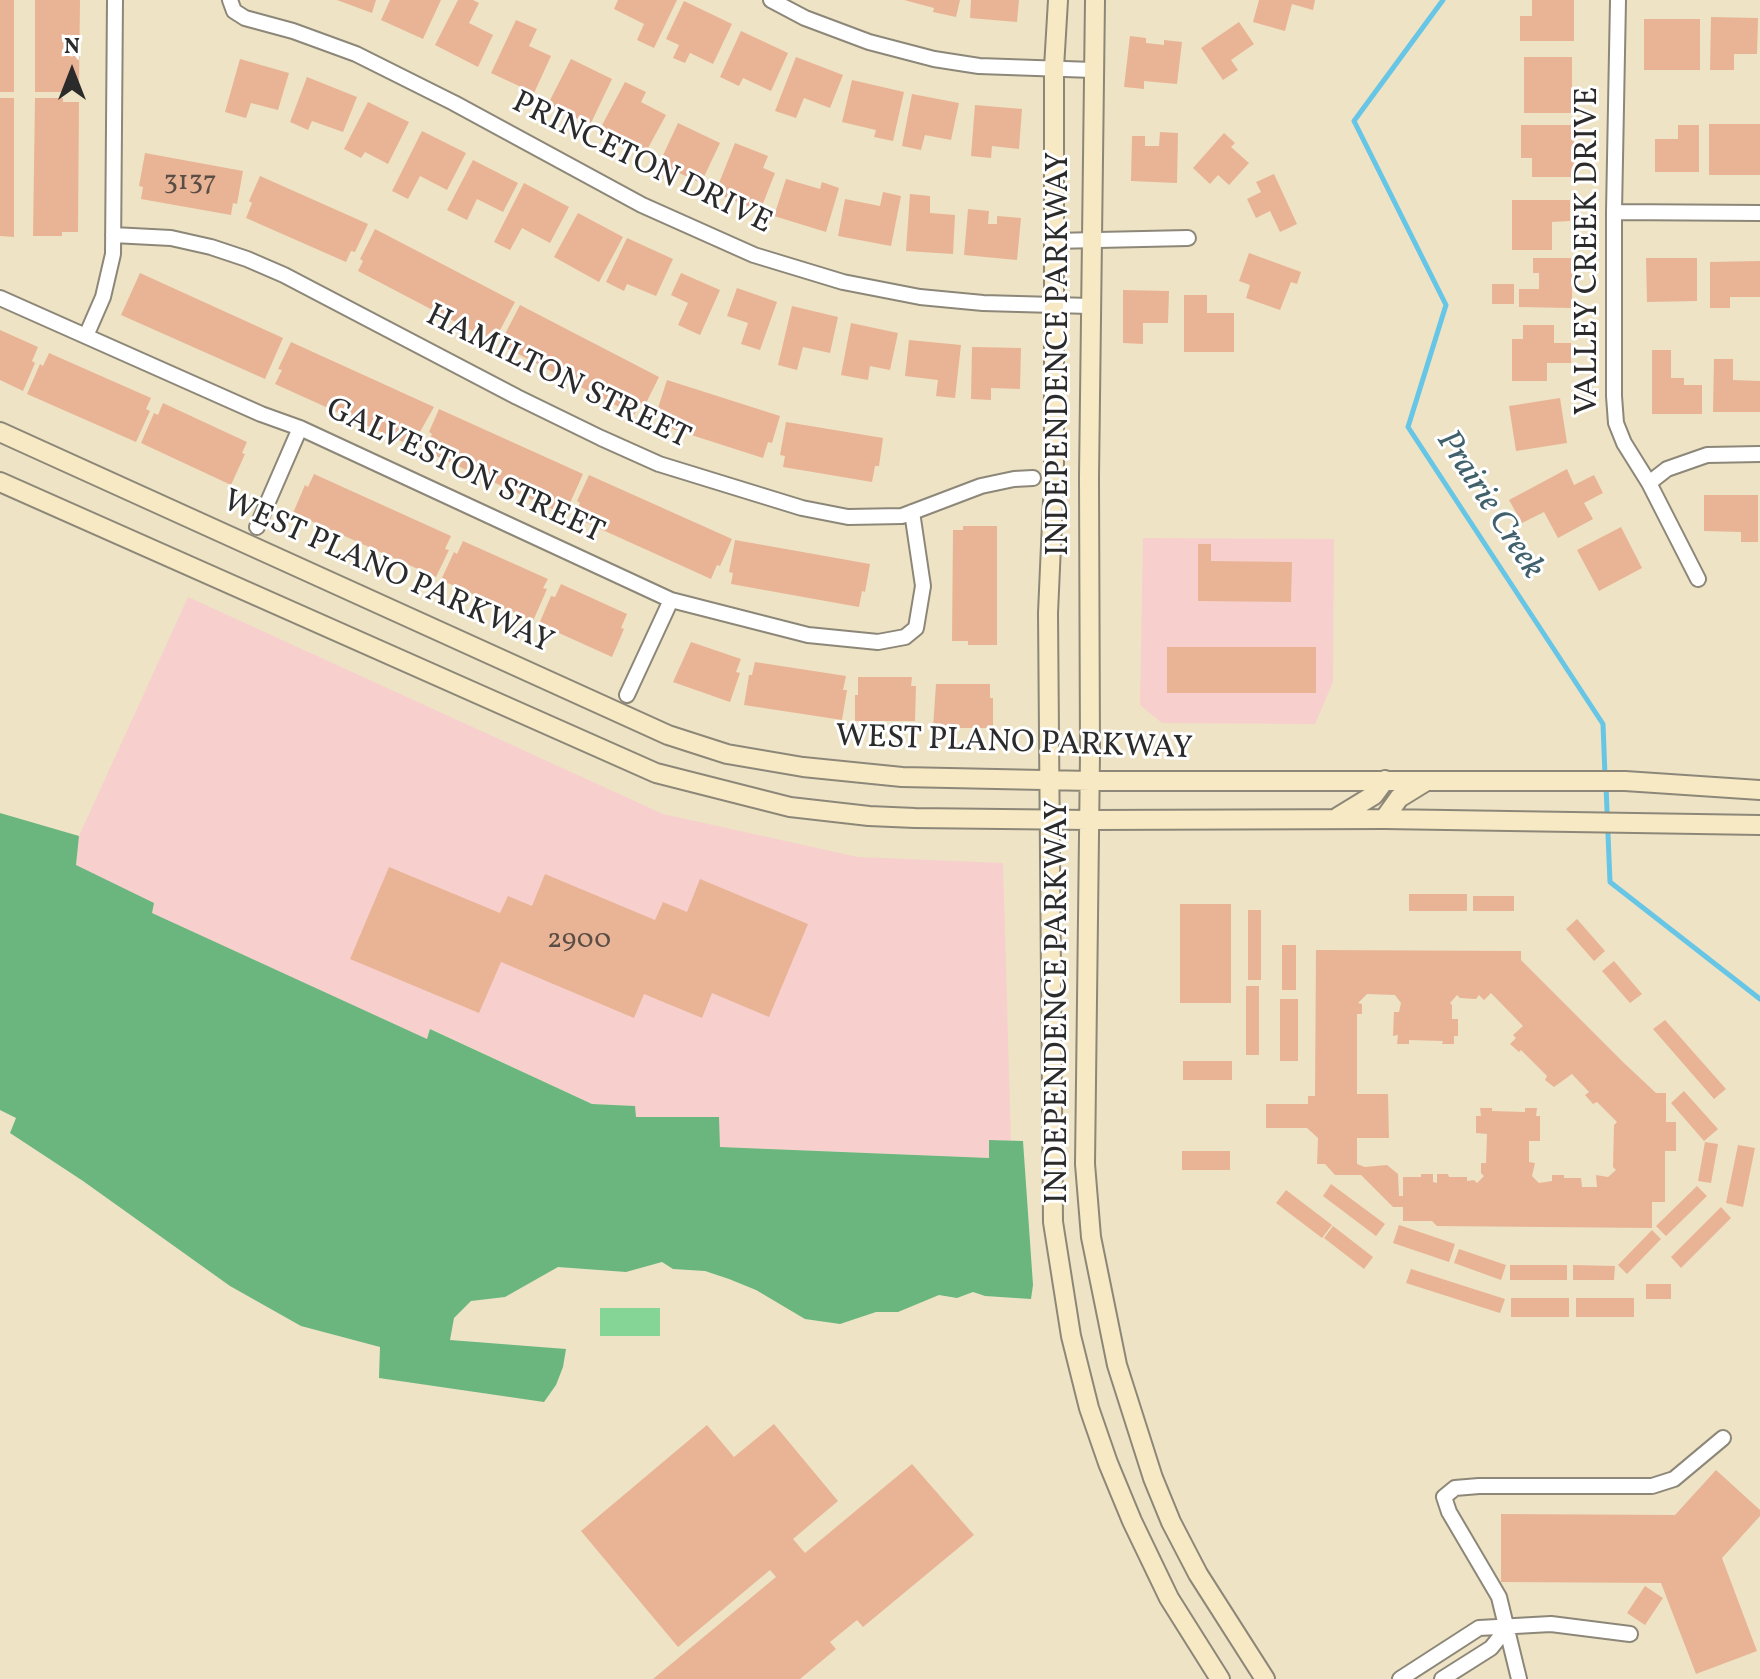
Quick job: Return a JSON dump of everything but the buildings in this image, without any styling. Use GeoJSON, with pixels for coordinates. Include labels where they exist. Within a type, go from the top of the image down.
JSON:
{"type":"FeatureCollection","features":[{"type":"Feature","properties":{"kind":"main road","name":"INDEPENDENCE PARKWAY"},"geometry":{"type":"LineString","coordinates":[[1058,0],[1054,68],[1054,477],[1048,613],[1053,1222],[1071,1336],[1089,1408],[1118,1491],[1169,1598],[1220,1679]]}},
{"type":"Feature","properties":{"kind":"main road","name":"INDEPENDENCE PARKWAY"},"geometry":{"type":"LineString","coordinates":[[1095,0],[1085,1164],[1091,1237],[1114,1351],[1137,1436],[1171,1522],[1212,1598],[1265,1679]]}},
{"type":"Feature","properties":{"kind":"main road","name":"WEST PLANO PARKWAY"},"geometry":{"type":"LineString","coordinates":[[0,432],[697,746],[803,767],[902,777],[1090,781],[1578,780],[1760,790]]}},
{"type":"Feature","properties":{"kind":"main road"},"geometry":{"type":"LineString","coordinates":[[0,482],[656,773],[790,807],[869,816],[1089,820],[1577,820],[1760,825]]}},
{"type":"Feature","properties":{"kind":"main road"},"geometry":{"type":"LineString","coordinates":[[1335,819],[1374,795],[1385,780]]}},
{"type":"Feature","properties":{"kind":"main road"},"geometry":{"type":"LineString","coordinates":[[1384,819],[1399,798],[1427,780]]}},
{"type":"Feature","properties":{"kind":"street"},"geometry":{"type":"LineString","coordinates":[[86,336],[109,275],[113,235],[115,0]]}},
{"type":"Feature","properties":{"kind":"street"},"geometry":{"type":"LineString","coordinates":[[771,0],[805,18],[869,42],[934,59],[979,66],[1093,70]]}},
{"type":"Feature","properties":{"kind":"street","name":"VALLEY CREEK DRIVE"},"geometry":{"type":"LineString","coordinates":[[1618,0],[1614,212],[1616,423],[1698,579]]}},
{"type":"Feature","properties":{"kind":"street","name":"PRINCETON DRIVE"},"geometry":{"type":"LineString","coordinates":[[232,5],[245,18],[293,31],[356,54],[454,103],[642,205],[754,255],[883,291],[983,303],[1090,306]]}},
{"type":"Feature","properties":{"kind":"street"},"geometry":{"type":"LineString","coordinates":[[1614,212],[1760,213]]}},
{"type":"Feature","properties":{"kind":"street","name":"HAMILTON STREET"},"geometry":{"type":"LineString","coordinates":[[113,235],[171,238],[247,259],[284,275],[517,397],[659,464],[802,508],[848,517],[884,518],[912,512],[981,486],[1033,478]]}},
{"type":"Feature","properties":{"kind":"street"},"geometry":{"type":"LineString","coordinates":[[1053,241],[1188,238]]}},
{"type":"Feature","properties":{"kind":"street","name":"GALVESTON STREET"},"geometry":{"type":"LineString","coordinates":[[0,298],[261,414],[300,428],[671,600],[808,635],[878,642],[905,637],[916,628],[923,586],[912,512]]}},
{"type":"Feature","properties":{"kind":"street"},"geometry":{"type":"LineString","coordinates":[[257,527],[300,428]]}},
{"type":"Feature","properties":{"kind":"street"},"geometry":{"type":"LineString","coordinates":[[1649,483],[1667,469],[1707,455],[1760,454]]}},
{"type":"Feature","properties":{"kind":"street"},"geometry":{"type":"LineString","coordinates":[[627,695],[671,600]]}},
{"type":"Feature","properties":{"kind":"street"},"geometry":{"type":"LineString","coordinates":[[1519,1679],[1499,1597],[1449,1512],[1444,1497],[1455,1488],[1479,1486],[1652,1486],[1674,1479],[1723,1438]]}},
{"type":"Feature","properties":{"kind":"street"},"geometry":{"type":"LineString","coordinates":[[1400,1679],[1479,1628],[1551,1624],[1630,1634]]}},
{"type":"Feature","properties":{"kind":"street"},"geometry":{"type":"LineString","coordinates":[[1442,1679],[1491,1648],[1507,1628]]}},
{"type":"Feature","properties":{"kind":"shaded area"},"geometry":{"type":"Polygon","coordinates":[[[1143,538],[1334,539],[1333,682],[1315,724],[1162,723],[1140,705],[1143,538]]]}},
{"type":"Feature","properties":{"kind":"shaded area"},"geometry":{"type":"Polygon","coordinates":[[[188,597],[663,814],[858,857],[1003,863],[1011,1141],[989,1140],[990,1158],[719,1147],[719,1117],[635,1117],[635,1106],[592,1104],[431,1029],[427,1040],[151,913],[76,865],[79,836],[188,597]]]}},
{"type":"Feature","properties":{"kind":"green space"},"geometry":{"type":"Polygon","coordinates":[[[0,813],[79,836],[76,865],[154,903],[152,913],[427,1039],[430,1029],[592,1104],[635,1106],[636,1117],[719,1117],[720,1147],[989,1158],[989,1140],[1023,1141],[1033,1285],[1031,1299],[985,1296],[973,1292],[957,1298],[939,1295],[898,1312],[876,1312],[840,1324],[805,1319],[756,1290],[729,1279],[705,1271],[673,1269],[662,1262],[626,1272],[558,1267],[505,1297],[471,1301],[454,1318],[450,1340],[566,1349],[556,1385],[544,1402],[379,1378],[380,1347],[301,1326],[230,1286],[10,1133],[16,1118],[0,1110],[0,813]]]}},
{"type":"Feature","properties":{"kind":"green space"},"geometry":{"type":"Polygon","coordinates":[[[600,1308],[660,1308],[660,1336],[600,1336],[600,1308]]]}},
{"type":"Feature","properties":{"kind":"waterway","name":"Prairie Creek"},"geometry":{"type":"LineString","coordinates":[[1443,0],[1354,121],[1446,305],[1408,427],[1603,724],[1605,776]]}},
{"type":"Feature","properties":{"kind":"waterway","name":"Prairie Creek"},"geometry":{"type":"LineString","coordinates":[[1606,786],[1610,882],[1760,999]]}}]}
